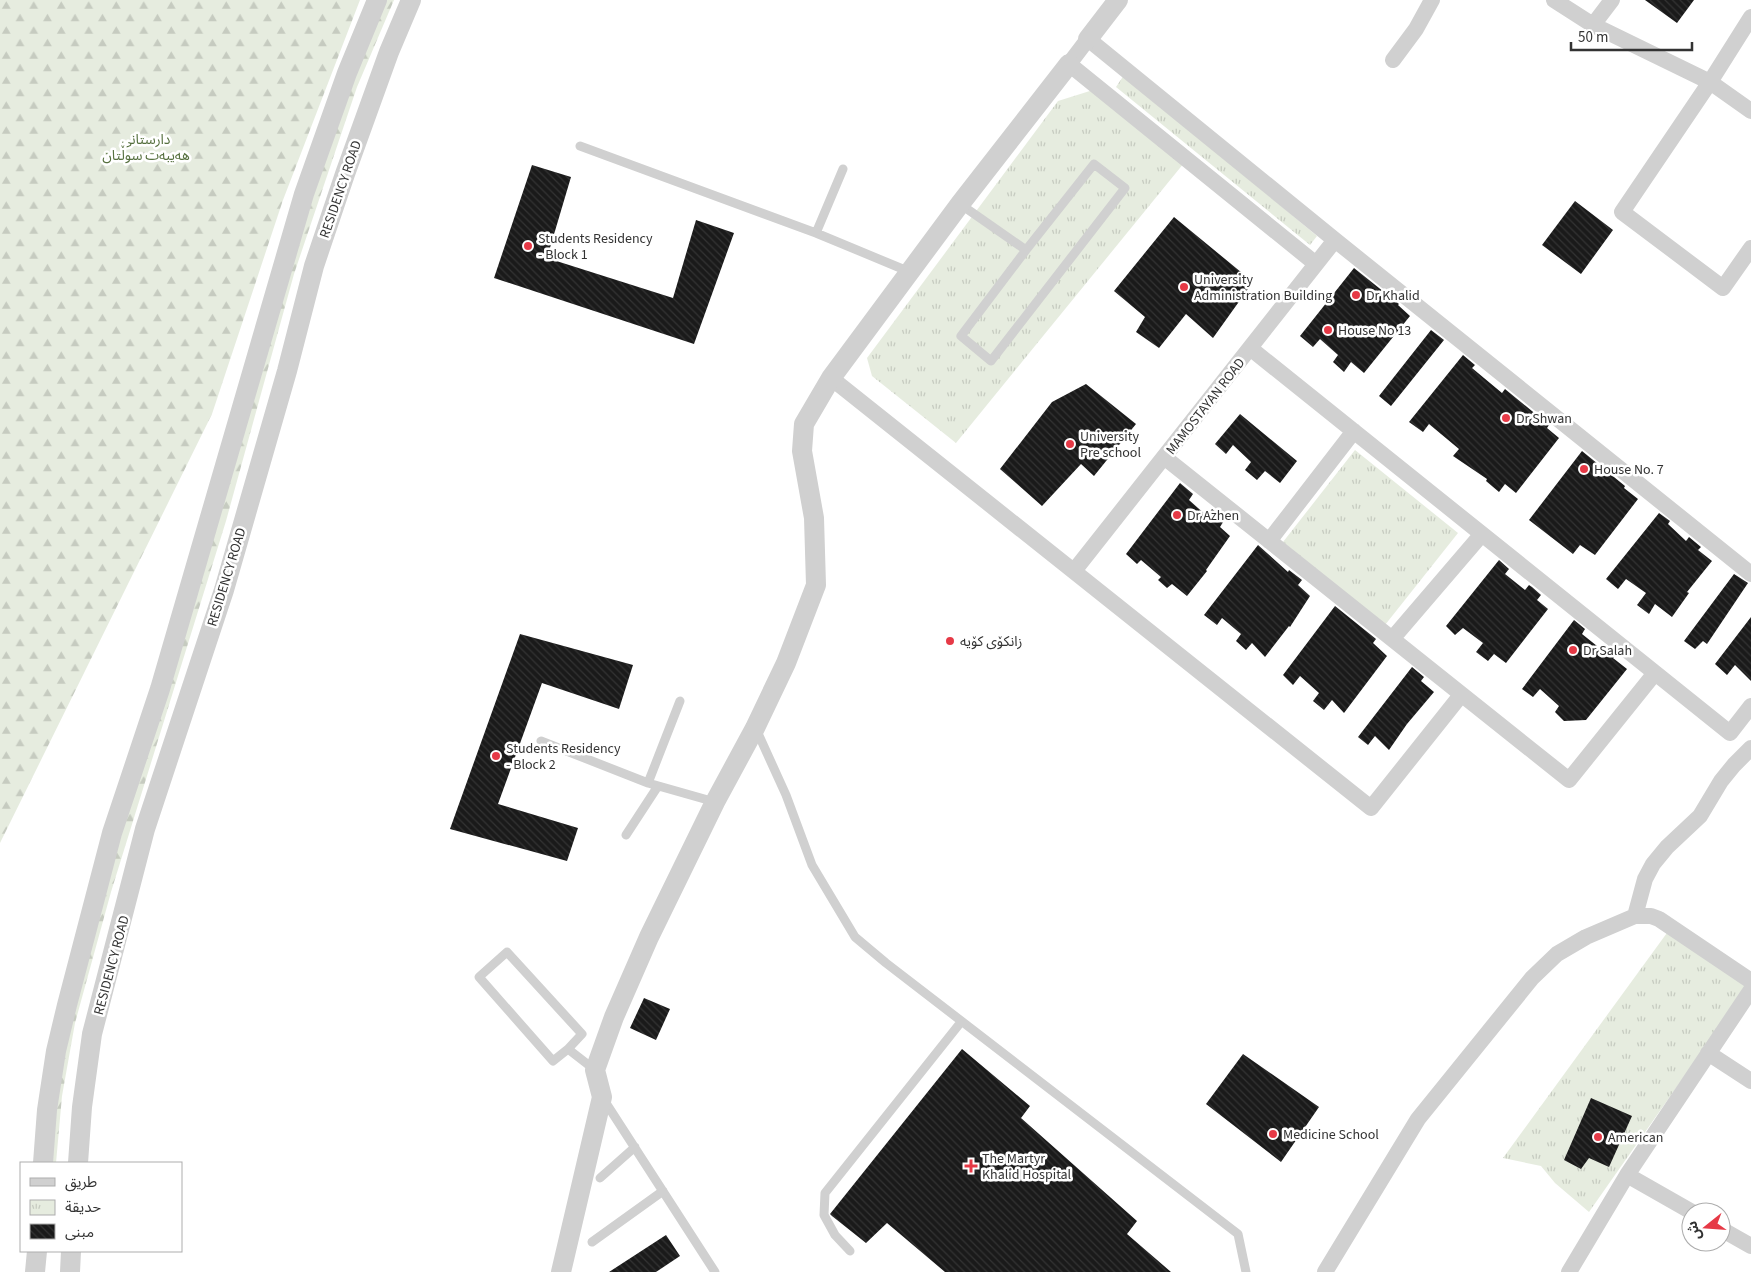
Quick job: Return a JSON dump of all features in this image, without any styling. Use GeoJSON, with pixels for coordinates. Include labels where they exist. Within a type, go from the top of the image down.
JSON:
{"type":"FeatureCollection","features":[{"type":"Feature","properties":{"kind":"street"},"geometry":{"type":"LineString","coordinates":[[43,1162],[47,1110],[56,1051],[112,833],[160,689],[304,194],[348,72],[377,0]]}},
{"type":"Feature","properties":{"kind":"street","name":"RESIDENCY ROAD"},"geometry":{"type":"LineString","coordinates":[[78,1162],[82,1107],[92,1034],[145,829],[224,590],[287,371],[314,266],[344,174],[389,52],[412,0]]}},
{"type":"Feature","properties":{"kind":"street"},"geometry":{"type":"LineString","coordinates":[[1393,60],[1416,29],[1432,0]]}},
{"type":"Feature","properties":{"kind":"street"},"geometry":{"type":"LineString","coordinates":[[1554,0],[1593,26],[1710,82],[1751,111]]}},
{"type":"Feature","properties":{"kind":"street"},"geometry":{"type":"LineString","coordinates":[[1593,26],[1612,0]]}},
{"type":"Feature","properties":{"kind":"street"},"geometry":{"type":"LineString","coordinates":[[561,1272],[602,1097],[595,1070],[614,1017],[649,937],[714,802],[755,728],[786,663],[816,585],[814,518],[802,451],[804,424],[831,378],[960,204],[1069,64],[1109,5]]}},
{"type":"Feature","properties":{"kind":"street"},"geometry":{"type":"LineString","coordinates":[[1751,17],[1710,82],[1622,212],[1723,288],[1751,248]]}},
{"type":"Feature","properties":{"kind":"street"},"geometry":{"type":"LineString","coordinates":[[1088,38],[1335,240],[1751,574]]}},
{"type":"Feature","properties":{"kind":"street"},"geometry":{"type":"LineString","coordinates":[[1069,64],[1316,264]]}},
{"type":"Feature","properties":{"kind":"street","name":"MAMOSTAYAN ROAD"},"geometry":{"type":"LineString","coordinates":[[1074,571],[1335,240]]}},
{"type":"Feature","properties":{"kind":"street"},"geometry":{"type":"LineString","coordinates":[[1250,348],[1730,733],[1751,706]]}},
{"type":"Feature","properties":{"kind":"street"},"geometry":{"type":"LineString","coordinates":[[831,378],[1371,808],[1461,694]]}},
{"type":"Feature","properties":{"kind":"street"},"geometry":{"type":"LineString","coordinates":[[1269,541],[1354,431]]}},
{"type":"Feature","properties":{"kind":"street"},"geometry":{"type":"LineString","coordinates":[[1164,457],[1569,780],[1655,673]]}},
{"type":"Feature","properties":{"kind":"street"},"geometry":{"type":"LineString","coordinates":[[1392,639],[1482,534]]}},
{"type":"Feature","properties":{"kind":"street"},"geometry":{"type":"LineString","coordinates":[[1635,916],[1645,879],[1653,864],[1667,847],[1700,816],[1721,781],[1751,748]]}},
{"type":"Feature","properties":{"kind":"street"},"geometry":{"type":"LineString","coordinates":[[1325,1272],[1418,1119],[1532,978],[1550,960],[1571,945],[1635,916],[1651,916],[1659,919],[1751,981]]}},
{"type":"Feature","properties":{"kind":"street"},"geometry":{"type":"LineString","coordinates":[[1569,1272],[1626,1175],[1751,990]]}},
{"type":"Feature","properties":{"kind":"street"},"geometry":{"type":"LineString","coordinates":[[1708,1053],[1751,1081]]}},
{"type":"Feature","properties":{"kind":"street"},"geometry":{"type":"LineString","coordinates":[[1626,1175],[1681,1206]]}},
{"type":"Feature","properties":{"kind":"street"},"geometry":{"type":"LineString","coordinates":[[1731,1235],[1751,1246]]}},
{"type":"Feature","properties":{"kind":"street"},"geometry":{"type":"LineString","coordinates":[[35,1272],[37,1252]]}},
{"type":"Feature","properties":{"kind":"street"},"geometry":{"type":"LineString","coordinates":[[70,1272],[71,1252]]}},
{"type":"Feature","properties":{"kind":"lane"},"geometry":{"type":"LineString","coordinates":[[580,146],[816,233],[910,272]]}},
{"type":"Feature","properties":{"kind":"lane"},"geometry":{"type":"LineString","coordinates":[[1094,164],[1125,188],[991,361],[961,336],[1026,250],[1094,164]]}},
{"type":"Feature","properties":{"kind":"lane"},"geometry":{"type":"LineString","coordinates":[[816,233],[843,169]]}},
{"type":"Feature","properties":{"kind":"lane"},"geometry":{"type":"LineString","coordinates":[[960,204],[1026,250]]}},
{"type":"Feature","properties":{"kind":"lane"},"geometry":{"type":"LineString","coordinates":[[648,783],[680,701]]}},
{"type":"Feature","properties":{"kind":"lane"},"geometry":{"type":"LineString","coordinates":[[755,728],[786,796],[812,865],[855,937],[961,1022],[1238,1234],[1246,1272]]}},
{"type":"Feature","properties":{"kind":"lane"},"geometry":{"type":"LineString","coordinates":[[541,741],[648,783],[714,802]]}},
{"type":"Feature","properties":{"kind":"lane"},"geometry":{"type":"LineString","coordinates":[[626,835],[658,786]]}},
{"type":"Feature","properties":{"kind":"lane"},"geometry":{"type":"LineString","coordinates":[[507,952],[582,1034],[568,1049],[552,1061],[479,977],[507,952]]}},
{"type":"Feature","properties":{"kind":"lane"},"geometry":{"type":"LineString","coordinates":[[850,1251],[835,1235],[824,1215],[824,1193],[961,1022]]}},
{"type":"Feature","properties":{"kind":"lane"},"geometry":{"type":"LineString","coordinates":[[568,1049],[595,1070]]}},
{"type":"Feature","properties":{"kind":"lane"},"geometry":{"type":"LineString","coordinates":[[602,1097],[715,1272]]}},
{"type":"Feature","properties":{"kind":"lane"},"geometry":{"type":"LineString","coordinates":[[600,1178],[635,1147]]}},
{"type":"Feature","properties":{"kind":"lane"},"geometry":{"type":"LineString","coordinates":[[592,1242],[663,1191]]}},
{"type":"Feature","properties":{"kind":"green space","name":"دارستانی هەیبەت سوڵتان"},"geometry":{"type":"Polygon","coordinates":[[[0,0],[360,0],[283,200],[212,414],[0,843],[0,0]]]}},
{"type":"Feature","properties":{"kind":"green space"},"geometry":{"type":"Polygon","coordinates":[[[381,0],[394,0],[357,87],[294,274],[226,521],[111,892],[75,1023],[62,1096],[56,1162],[42,1162],[60,1036],[267,323],[381,0]]]}},
{"type":"Feature","properties":{"kind":"green space"},"geometry":{"type":"Polygon","coordinates":[[[1124,75],[1317,236],[1310,245],[1116,87],[1124,75]]]}},
{"type":"Feature","properties":{"kind":"green space"},"geometry":{"type":"Polygon","coordinates":[[[1093,90],[1184,163],[956,443],[872,376],[867,358],[1058,101],[1093,90]]]}},
{"type":"Feature","properties":{"kind":"green space"},"geometry":{"type":"Polygon","coordinates":[[[1355,450],[1458,533],[1385,625],[1283,542],[1355,450]]]}},
{"type":"Feature","properties":{"kind":"green space"},"geometry":{"type":"Polygon","coordinates":[[[1672,926],[1751,981],[1589,1212],[1555,1183],[1541,1166],[1503,1158],[1672,926]]]}},
{"type":"Feature","properties":{"kind":"building"},"geometry":{"type":"Polygon","coordinates":[[[1645,0],[1694,0],[1677,23],[1645,0]]]}},
{"type":"Feature","properties":{"kind":"building","name":"Students Residency - Block 1"},"geometry":{"type":"Polygon","coordinates":[[[532,165],[571,177],[547,258],[673,298],[696,220],[734,233],[694,344],[494,278],[532,165]]]}},
{"type":"Feature","properties":{"kind":"building"},"geometry":{"type":"Polygon","coordinates":[[[1575,201],[1613,230],[1581,274],[1542,245],[1575,201]]]}},
{"type":"Feature","properties":{"kind":"building","name":"University Administration Building"},"geometry":{"type":"Polygon","coordinates":[[[1174,217],[1253,282],[1213,338],[1186,314],[1159,348],[1136,332],[1145,317],[1114,291],[1174,217]]]}},
{"type":"Feature","properties":{"kind":"building"},"geometry":{"type":"Polygon","coordinates":[[[1354,268],[1399,304],[1410,316],[1364,373],[1351,362],[1344,372],[1333,362],[1338,355],[1320,339],[1313,347],[1300,336],[1354,268]]]}},
{"type":"Feature","properties":{"kind":"building"},"geometry":{"type":"Polygon","coordinates":[[[1431,330],[1444,340],[1391,406],[1379,396],[1431,330]]]}},
{"type":"Feature","properties":{"kind":"building"},"geometry":{"type":"Polygon","coordinates":[[[1463,355],[1475,365],[1472,368],[1502,393],[1505,389],[1549,425],[1547,428],[1559,438],[1516,493],[1505,484],[1499,492],[1486,481],[1487,479],[1453,456],[1459,449],[1429,424],[1423,432],[1409,422],[1463,355]]]}},
{"type":"Feature","properties":{"kind":"building","name":"University Pre school"},"geometry":{"type":"Polygon","coordinates":[[[1086,384],[1136,424],[1094,476],[1081,464],[1042,506],[1000,469],[1052,402],[1086,384]]]}},
{"type":"Feature","properties":{"kind":"building"},"geometry":{"type":"Polygon","coordinates":[[[1240,414],[1297,461],[1280,483],[1265,471],[1257,480],[1245,470],[1251,462],[1233,445],[1226,454],[1215,444],[1240,414]]]}},
{"type":"Feature","properties":{"kind":"building"},"geometry":{"type":"Polygon","coordinates":[[[1582,451],[1638,499],[1595,555],[1580,545],[1573,554],[1529,520],[1582,451]]]}},
{"type":"Feature","properties":{"kind":"building"},"geometry":{"type":"Polygon","coordinates":[[[1180,483],[1193,494],[1189,500],[1207,516],[1212,509],[1225,519],[1220,527],[1230,536],[1207,571],[1187,596],[1172,584],[1167,588],[1158,580],[1161,577],[1141,560],[1137,564],[1126,554],[1180,483]]]}},
{"type":"Feature","properties":{"kind":"building"},"geometry":{"type":"Polygon","coordinates":[[[1659,513],[1670,521],[1668,524],[1686,541],[1689,537],[1701,547],[1698,550],[1712,561],[1687,592],[1689,593],[1672,617],[1655,604],[1649,614],[1637,605],[1646,593],[1626,579],[1618,589],[1606,579],[1659,513]]]}},
{"type":"Feature","properties":{"kind":"building"},"geometry":{"type":"Polygon","coordinates":[[[1258,545],[1288,572],[1289,570],[1302,580],[1298,585],[1310,596],[1290,627],[1265,657],[1252,643],[1246,650],[1236,641],[1241,634],[1222,618],[1217,625],[1204,615],[1258,545]]]}},
{"type":"Feature","properties":{"kind":"building"},"geometry":{"type":"Polygon","coordinates":[[[1499,560],[1509,569],[1505,574],[1525,590],[1529,585],[1532,587],[1541,595],[1537,600],[1548,609],[1506,663],[1494,654],[1488,661],[1476,652],[1483,643],[1463,628],[1455,635],[1446,626],[1499,560]]]}},
{"type":"Feature","properties":{"kind":"building"},"geometry":{"type":"Polygon","coordinates":[[[1734,574],[1748,583],[1707,644],[1703,641],[1695,649],[1684,641],[1734,574]]]}},
{"type":"Feature","properties":{"kind":"building"},"geometry":{"type":"Polygon","coordinates":[[[1335,606],[1376,639],[1373,643],[1387,656],[1344,713],[1332,700],[1324,710],[1313,701],[1319,693],[1300,676],[1293,685],[1283,675],[1335,606]]]}},
{"type":"Feature","properties":{"kind":"building"},"geometry":{"type":"Polygon","coordinates":[[[1751,617],[1751,681],[1735,665],[1727,675],[1715,664],[1751,617]]]}},
{"type":"Feature","properties":{"kind":"building"},"geometry":{"type":"Polygon","coordinates":[[[1574,620],[1585,629],[1582,634],[1602,650],[1605,646],[1616,655],[1613,658],[1627,669],[1586,720],[1564,721],[1555,712],[1559,706],[1540,689],[1533,697],[1522,689],[1574,620]]]}},
{"type":"Feature","properties":{"kind":"building","name":"Students Residency - Block 2"},"geometry":{"type":"Polygon","coordinates":[[[520,634],[633,665],[619,709],[542,683],[498,804],[578,828],[567,861],[450,829],[520,634]]]}},
{"type":"Feature","properties":{"kind":"building"},"geometry":{"type":"Polygon","coordinates":[[[1412,667],[1424,677],[1421,681],[1434,692],[1407,724],[1389,750],[1375,736],[1368,745],[1358,737],[1412,667]]]}},
{"type":"Feature","properties":{"kind":"building"},"geometry":{"type":"Polygon","coordinates":[[[644,998],[670,1009],[656,1040],[630,1028],[644,998]]]}},
{"type":"Feature","properties":{"kind":"building","name":"The Martyr Khalid Hospital"},"geometry":{"type":"Polygon","coordinates":[[[962,1049],[1030,1106],[1021,1118],[1137,1221],[1127,1234],[1171,1272],[945,1272],[887,1223],[866,1243],[830,1214],[962,1049]]]}},
{"type":"Feature","properties":{"kind":"building","name":"Medicine School"},"geometry":{"type":"Polygon","coordinates":[[[1243,1054],[1319,1107],[1281,1162],[1206,1104],[1243,1054]]]}},
{"type":"Feature","properties":{"kind":"building","name":"American"},"geometry":{"type":"Polygon","coordinates":[[[1591,1098],[1632,1116],[1609,1167],[1589,1158],[1581,1169],[1564,1160],[1591,1098]]]}},
{"type":"Feature","properties":{"kind":"building"},"geometry":{"type":"Polygon","coordinates":[[[666,1235],[680,1256],[656,1272],[609,1272],[666,1235]]]}},
{"type":"Feature","properties":{"kind":"place","name":"Students Residency - Block 1"},"geometry":{"type":"Point","coordinates":[528,246]}},
{"type":"Feature","properties":{"kind":"place","name":"University Administration Building"},"geometry":{"type":"Point","coordinates":[1184,287]}},
{"type":"Feature","properties":{"kind":"place","name":"Dr Khalid"},"geometry":{"type":"Point","coordinates":[1356,295]}},
{"type":"Feature","properties":{"kind":"place","name":"House No 13"},"geometry":{"type":"Point","coordinates":[1328,330]}},
{"type":"Feature","properties":{"kind":"place","name":"Dr Shwan"},"geometry":{"type":"Point","coordinates":[1506,418]}},
{"type":"Feature","properties":{"kind":"place","name":"University Pre school"},"geometry":{"type":"Point","coordinates":[1070,444]}},
{"type":"Feature","properties":{"kind":"place","name":"House No. 7"},"geometry":{"type":"Point","coordinates":[1584,469]}},
{"type":"Feature","properties":{"kind":"place","name":"Dr Azhen"},"geometry":{"type":"Point","coordinates":[1177,515]}},
{"type":"Feature","properties":{"kind":"place","name":"زانکۆی کۆیە"},"geometry":{"type":"Point","coordinates":[950,641]}},
{"type":"Feature","properties":{"kind":"place","name":"Dr Salah"},"geometry":{"type":"Point","coordinates":[1573,650]}},
{"type":"Feature","properties":{"kind":"place","name":"Students Residency - Block 2"},"geometry":{"type":"Point","coordinates":[496,756]}},
{"type":"Feature","properties":{"kind":"place","name":"Medicine School"},"geometry":{"type":"Point","coordinates":[1273,1134]}},
{"type":"Feature","properties":{"kind":"place","name":"American"},"geometry":{"type":"Point","coordinates":[1598,1137]}},
{"type":"Feature","properties":{"kind":"place","name":"The Martyr Khalid Hospital"},"geometry":{"type":"Point","coordinates":[971,1166]}}]}
